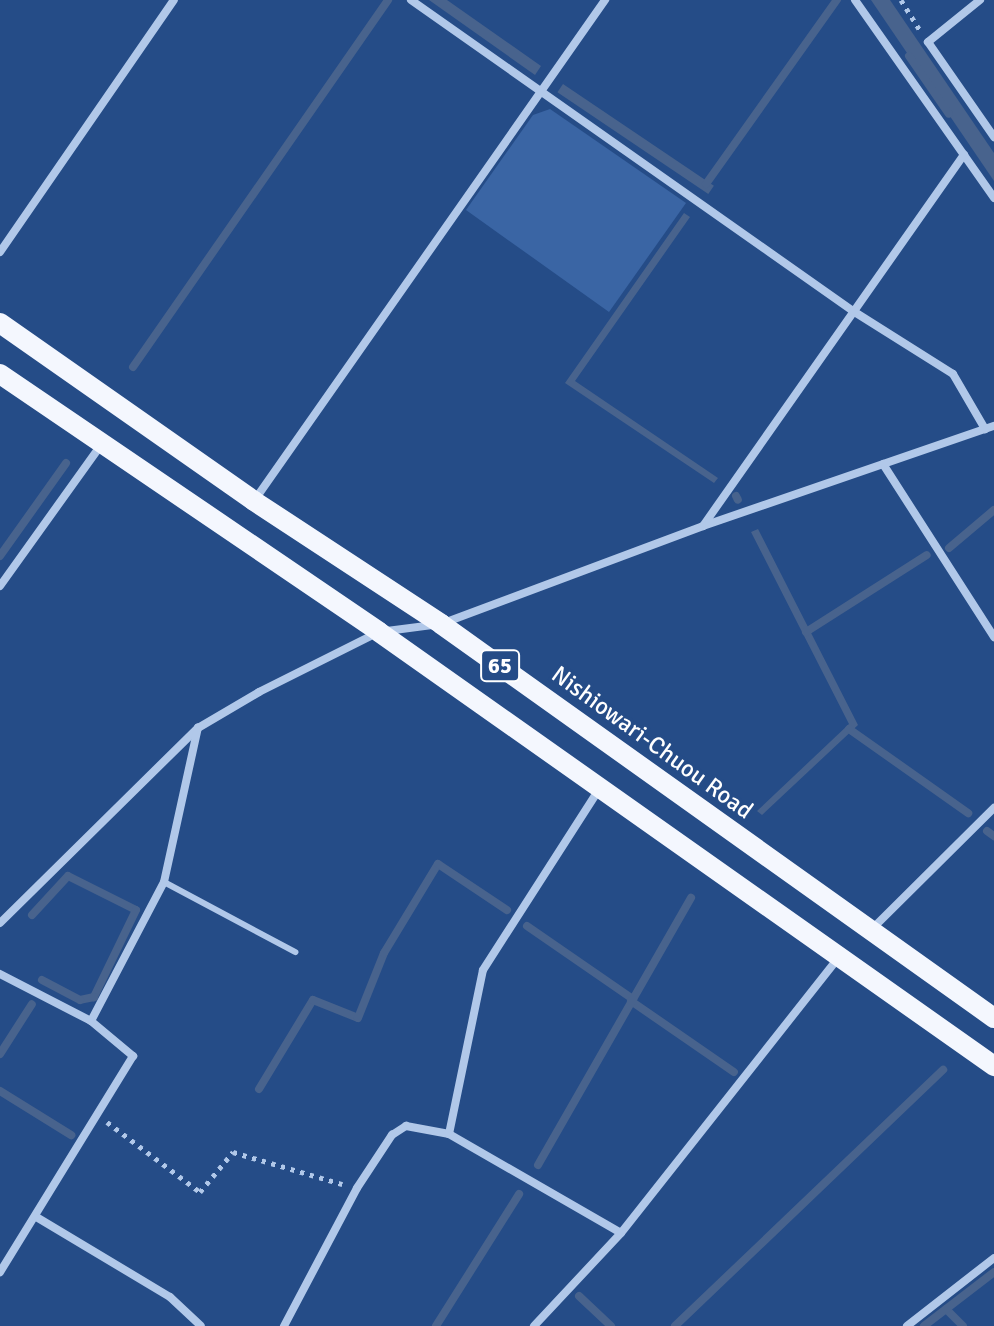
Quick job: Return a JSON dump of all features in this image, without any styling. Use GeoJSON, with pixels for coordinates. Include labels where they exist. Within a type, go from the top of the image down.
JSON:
{"type":"FeatureCollection","features":[{"type":"Feature","properties":{"kind":"main road","name":"Nishiowari-Chuou Road"},"geometry":{"type":"LineString","coordinates":[[0,323],[254,501],[441,624],[994,1018]]}},
{"type":"Feature","properties":{"kind":"main road","name":"65"},"geometry":{"type":"LineString","coordinates":[[0,374],[379,632],[994,1066]]}},
{"type":"Feature","properties":{"kind":"street"},"geometry":{"type":"LineString","coordinates":[[0,252],[174,0]]}},
{"type":"Feature","properties":{"kind":"street"},"geometry":{"type":"LineString","coordinates":[[0,923],[198,728],[379,632],[441,624],[703,526],[989,428],[953,374],[853,311],[411,0]]}},
{"type":"Feature","properties":{"kind":"street"},"geometry":{"type":"LineString","coordinates":[[254,501],[605,0]]}},
{"type":"Feature","properties":{"kind":"street"},"geometry":{"type":"LineString","coordinates":[[855,0],[994,198]]}},
{"type":"Feature","properties":{"kind":"street"},"geometry":{"type":"LineString","coordinates":[[980,0],[928,42],[994,137]]}},
{"type":"Feature","properties":{"kind":"street"},"geometry":{"type":"LineString","coordinates":[[703,526],[964,154]]}},
{"type":"Feature","properties":{"kind":"street"},"geometry":{"type":"LineString","coordinates":[[0,586],[101,445]]}},
{"type":"Feature","properties":{"kind":"street"},"geometry":{"type":"LineString","coordinates":[[883,464],[994,637]]}},
{"type":"Feature","properties":{"kind":"street"},"geometry":{"type":"LineString","coordinates":[[91,1021],[164,882],[198,728]]}},
{"type":"Feature","properties":{"kind":"street"},"geometry":{"type":"LineString","coordinates":[[449,1134],[483,970],[600,788]]}},
{"type":"Feature","properties":{"kind":"street"},"geometry":{"type":"LineString","coordinates":[[870,931],[994,808]]}},
{"type":"Feature","properties":{"kind":"street"},"geometry":{"type":"LineString","coordinates":[[534,1326],[621,1233],[839,956]]}},
{"type":"Feature","properties":{"kind":"street"},"geometry":{"type":"LineString","coordinates":[[0,974],[91,1021],[133,1056],[38,1218],[0,1272]]}},
{"type":"Feature","properties":{"kind":"street"},"geometry":{"type":"LineString","coordinates":[[284,1326],[357,1188],[392,1135],[406,1126],[449,1134],[621,1233]]}},
{"type":"Feature","properties":{"kind":"street"},"geometry":{"type":"LineString","coordinates":[[38,1218],[170,1297],[201,1326]]}},
{"type":"Feature","properties":{"kind":"street"},"geometry":{"type":"LineString","coordinates":[[907,1326],[994,1258]]}},
{"type":"Feature","properties":{"kind":"lane"},"geometry":{"type":"LineString","coordinates":[[164,882],[295,952]]}},
{"type":"Feature","properties":{"kind":"path"},"geometry":{"type":"LineString","coordinates":[[901,0],[928,42]]}},
{"type":"Feature","properties":{"kind":"path"},"geometry":{"type":"LineString","coordinates":[[97,1114],[200,1192],[233,1152],[357,1188]]}},
{"type":"Feature","properties":{"kind":"shaded area"},"geometry":{"type":"Polygon","coordinates":[[[429,0],[447,0],[541,66],[535,75],[429,0]]]}},
{"type":"Feature","properties":{"kind":"shaded area"},"geometry":{"type":"Polygon","coordinates":[[[871,0],[890,0],[994,153],[994,181],[871,0]]]}},
{"type":"Feature","properties":{"kind":"shaded area"},"geometry":{"type":"Polygon","coordinates":[[[563,84],[714,186],[708,194],[557,92],[563,84]]]}},
{"type":"Feature","properties":{"kind":"shaded area"},"geometry":{"type":"Polygon","coordinates":[[[550,109],[686,203],[609,312],[466,210],[533,115],[550,109]]]}},
{"type":"Feature","properties":{"kind":"shaded area"},"geometry":{"type":"Polygon","coordinates":[[[684,213],[690,217],[575,381],[718,478],[714,483],[565,383],[684,213]]]}},
{"type":"Feature","properties":{"kind":"shaded area"},"geometry":{"type":"Polygon","coordinates":[[[758,529],[858,725],[762,815],[757,811],[849,724],[751,532],[758,529]]]}},
{"type":"Feature","properties":{"kind":"waterway"},"geometry":{"type":"LineString","coordinates":[[133,367],[388,0]]}},
{"type":"Feature","properties":{"kind":"waterway"},"geometry":{"type":"LineString","coordinates":[[706,184],[837,0]]}},
{"type":"Feature","properties":{"kind":"waterway"},"geometry":{"type":"LineString","coordinates":[[909,56],[949,114]]}},
{"type":"Feature","properties":{"kind":"waterway"},"geometry":{"type":"LineString","coordinates":[[0,556],[66,463]]}},
{"type":"Feature","properties":{"kind":"waterway"},"geometry":{"type":"LineString","coordinates":[[736,496],[738,500]]}},
{"type":"Feature","properties":{"kind":"waterway"},"geometry":{"type":"LineString","coordinates":[[949,548],[994,510]]}},
{"type":"Feature","properties":{"kind":"waterway"},"geometry":{"type":"LineString","coordinates":[[806,632],[927,555]]}},
{"type":"Feature","properties":{"kind":"waterway"},"geometry":{"type":"LineString","coordinates":[[849,729],[968,813]]}},
{"type":"Feature","properties":{"kind":"waterway"},"geometry":{"type":"LineString","coordinates":[[987,831],[994,836]]}},
{"type":"Feature","properties":{"kind":"waterway"},"geometry":{"type":"LineString","coordinates":[[259,1089],[313,1000],[358,1018],[384,953],[438,864],[507,910]]}},
{"type":"Feature","properties":{"kind":"waterway"},"geometry":{"type":"LineString","coordinates":[[32,915],[68,876],[136,910],[94,997],[80,1000],[42,980]]}},
{"type":"Feature","properties":{"kind":"waterway"},"geometry":{"type":"LineString","coordinates":[[538,1165],[691,898]]}},
{"type":"Feature","properties":{"kind":"waterway"},"geometry":{"type":"LineString","coordinates":[[527,926],[633,999]]}},
{"type":"Feature","properties":{"kind":"waterway"},"geometry":{"type":"LineString","coordinates":[[631,1001],[734,1072]]}},
{"type":"Feature","properties":{"kind":"waterway"},"geometry":{"type":"LineString","coordinates":[[0,1054],[32,1004]]}},
{"type":"Feature","properties":{"kind":"waterway"},"geometry":{"type":"LineString","coordinates":[[675,1326],[943,1070]]}},
{"type":"Feature","properties":{"kind":"waterway"},"geometry":{"type":"LineString","coordinates":[[0,1091],[71,1135]]}},
{"type":"Feature","properties":{"kind":"waterway"},"geometry":{"type":"LineString","coordinates":[[436,1326],[519,1194]]}},
{"type":"Feature","properties":{"kind":"waterway"},"geometry":{"type":"LineString","coordinates":[[924,1326],[994,1272]]}},
{"type":"Feature","properties":{"kind":"waterway"},"geometry":{"type":"LineString","coordinates":[[579,1296],[611,1326]]}},
{"type":"Feature","properties":{"kind":"waterway"},"geometry":{"type":"LineString","coordinates":[[946,1309],[963,1326]]}}]}
